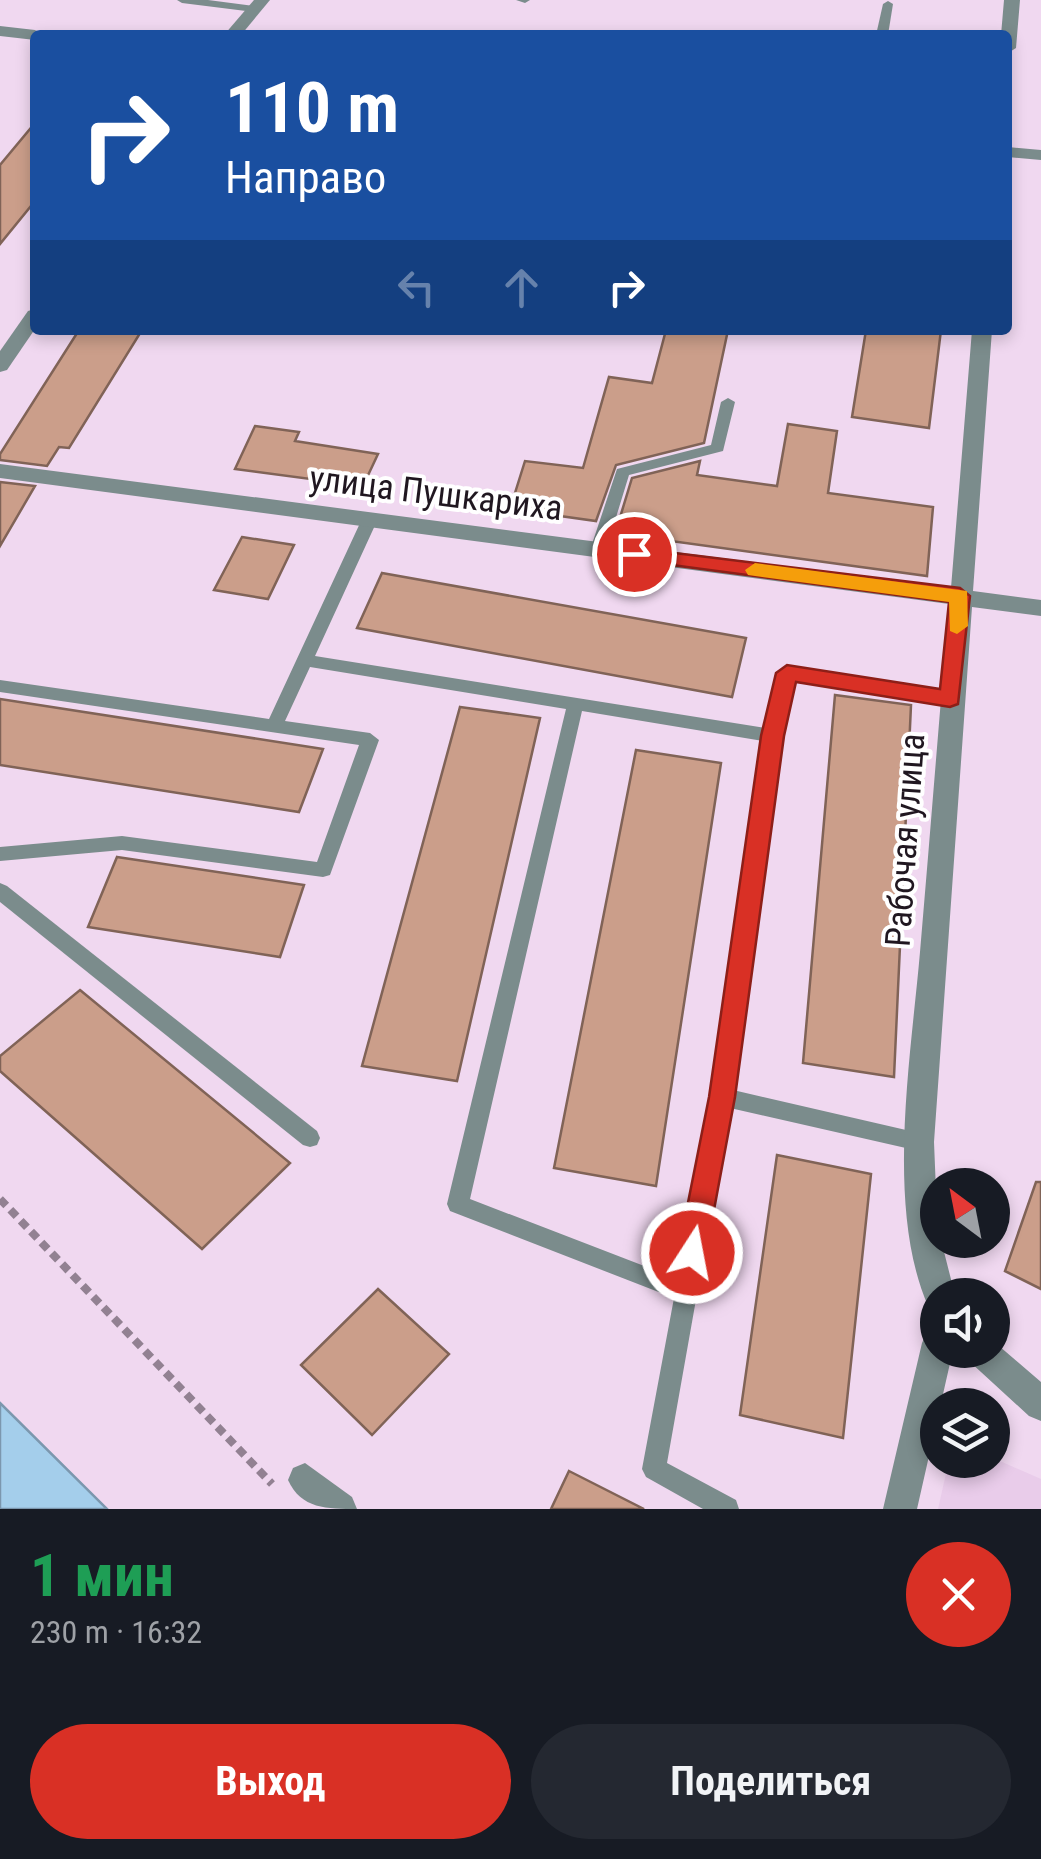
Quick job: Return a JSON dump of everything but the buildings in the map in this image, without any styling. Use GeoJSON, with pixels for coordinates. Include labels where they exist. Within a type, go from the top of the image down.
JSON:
{"type":"FeatureCollection","features":[{"type":"Feature","properties":{"kind":"street"},"geometry":{"type":"LineString","coordinates":[[1010,30],[1012,0]]}},
{"type":"Feature","properties":{"kind":"street"},"geometry":{"type":"LineString","coordinates":[[236,30],[258,5]]}},
{"type":"Feature","properties":{"kind":"street"},"geometry":{"type":"LineString","coordinates":[[0,31],[30,34]]}},
{"type":"Feature","properties":{"kind":"street"},"geometry":{"type":"LineString","coordinates":[[1012,152],[1041,155]]}},
{"type":"Feature","properties":{"kind":"street"},"geometry":{"type":"LineString","coordinates":[[0,366],[30,322]]}},
{"type":"Feature","properties":{"kind":"street","name":"Рабочая улица"},"geometry":{"type":"LineString","coordinates":[[935,1278],[926,1245],[919,1142],[950,699],[982,335]]}},
{"type":"Feature","properties":{"kind":"street","name":"улица Пушкариха"},"geometry":{"type":"LineString","coordinates":[[0,470],[1041,608]]}},
{"type":"Feature","properties":{"kind":"street"},"geometry":{"type":"LineString","coordinates":[[900,1509],[932,1368]]}},
{"type":"Feature","properties":{"kind":"street"},"geometry":{"type":"LineString","coordinates":[[1000,1368],[1041,1404]]}},
{"type":"Feature","properties":{"kind":"street"},"geometry":{"type":"LineString","coordinates":[[295,1488],[340,1509]]}},
{"type":"Feature","properties":{"kind":"lane"},"geometry":{"type":"LineString","coordinates":[[182,0],[258,5]]}},
{"type":"Feature","properties":{"kind":"lane"},"geometry":{"type":"LineString","coordinates":[[883,30],[888,4]]}},
{"type":"Feature","properties":{"kind":"lane"},"geometry":{"type":"LineString","coordinates":[[598,550],[622,472],[718,448],[728,402]]}},
{"type":"Feature","properties":{"kind":"lane"},"geometry":{"type":"LineString","coordinates":[[274,726],[369,520]]}},
{"type":"Feature","properties":{"kind":"lane"},"geometry":{"type":"LineString","coordinates":[[305,660],[772,736]]}},
{"type":"Feature","properties":{"kind":"lane"},"geometry":{"type":"LineString","coordinates":[[727,1509],[654,1469],[722,1097],[772,736],[787,673],[950,699]]}},
{"type":"Feature","properties":{"kind":"lane"},"geometry":{"type":"LineString","coordinates":[[0,686],[370,740],[323,870],[122,843],[0,854]]}},
{"type":"Feature","properties":{"kind":"lane"},"geometry":{"type":"LineString","coordinates":[[575,706],[458,1204],[685,1292]]}},
{"type":"Feature","properties":{"kind":"lane"},"geometry":{"type":"LineString","coordinates":[[0,891],[310,1138]]}},
{"type":"Feature","properties":{"kind":"lane"},"geometry":{"type":"LineString","coordinates":[[722,1097],[919,1142]]}},
{"type":"Feature","properties":{"kind":"path"},"geometry":{"type":"LineString","coordinates":[[0,1199],[86,1294],[295,1488]]}},
{"type":"Feature","properties":{"kind":"shaded area"},"geometry":{"type":"Polygon","coordinates":[[[1010,1465],[1041,1479],[1041,1509],[938,1509],[945,1478],[1010,1478],[1010,1465]]]}},
{"type":"Feature","properties":{"kind":"water"},"geometry":{"type":"Polygon","coordinates":[[[0,1403],[107,1509],[0,1509],[0,1403]]]}},
{"type":"Feature","properties":{"kind":"slow traffic"},"geometry":{"type":"LineString","coordinates":[[755,570],[960,596],[957,626]]}},
{"type":"Feature","properties":{"kind":"route"},"geometry":{"type":"LineString","coordinates":[[634,554],[960,596],[950,699],[787,673],[772,736],[722,1097],[692,1253]]}}]}
